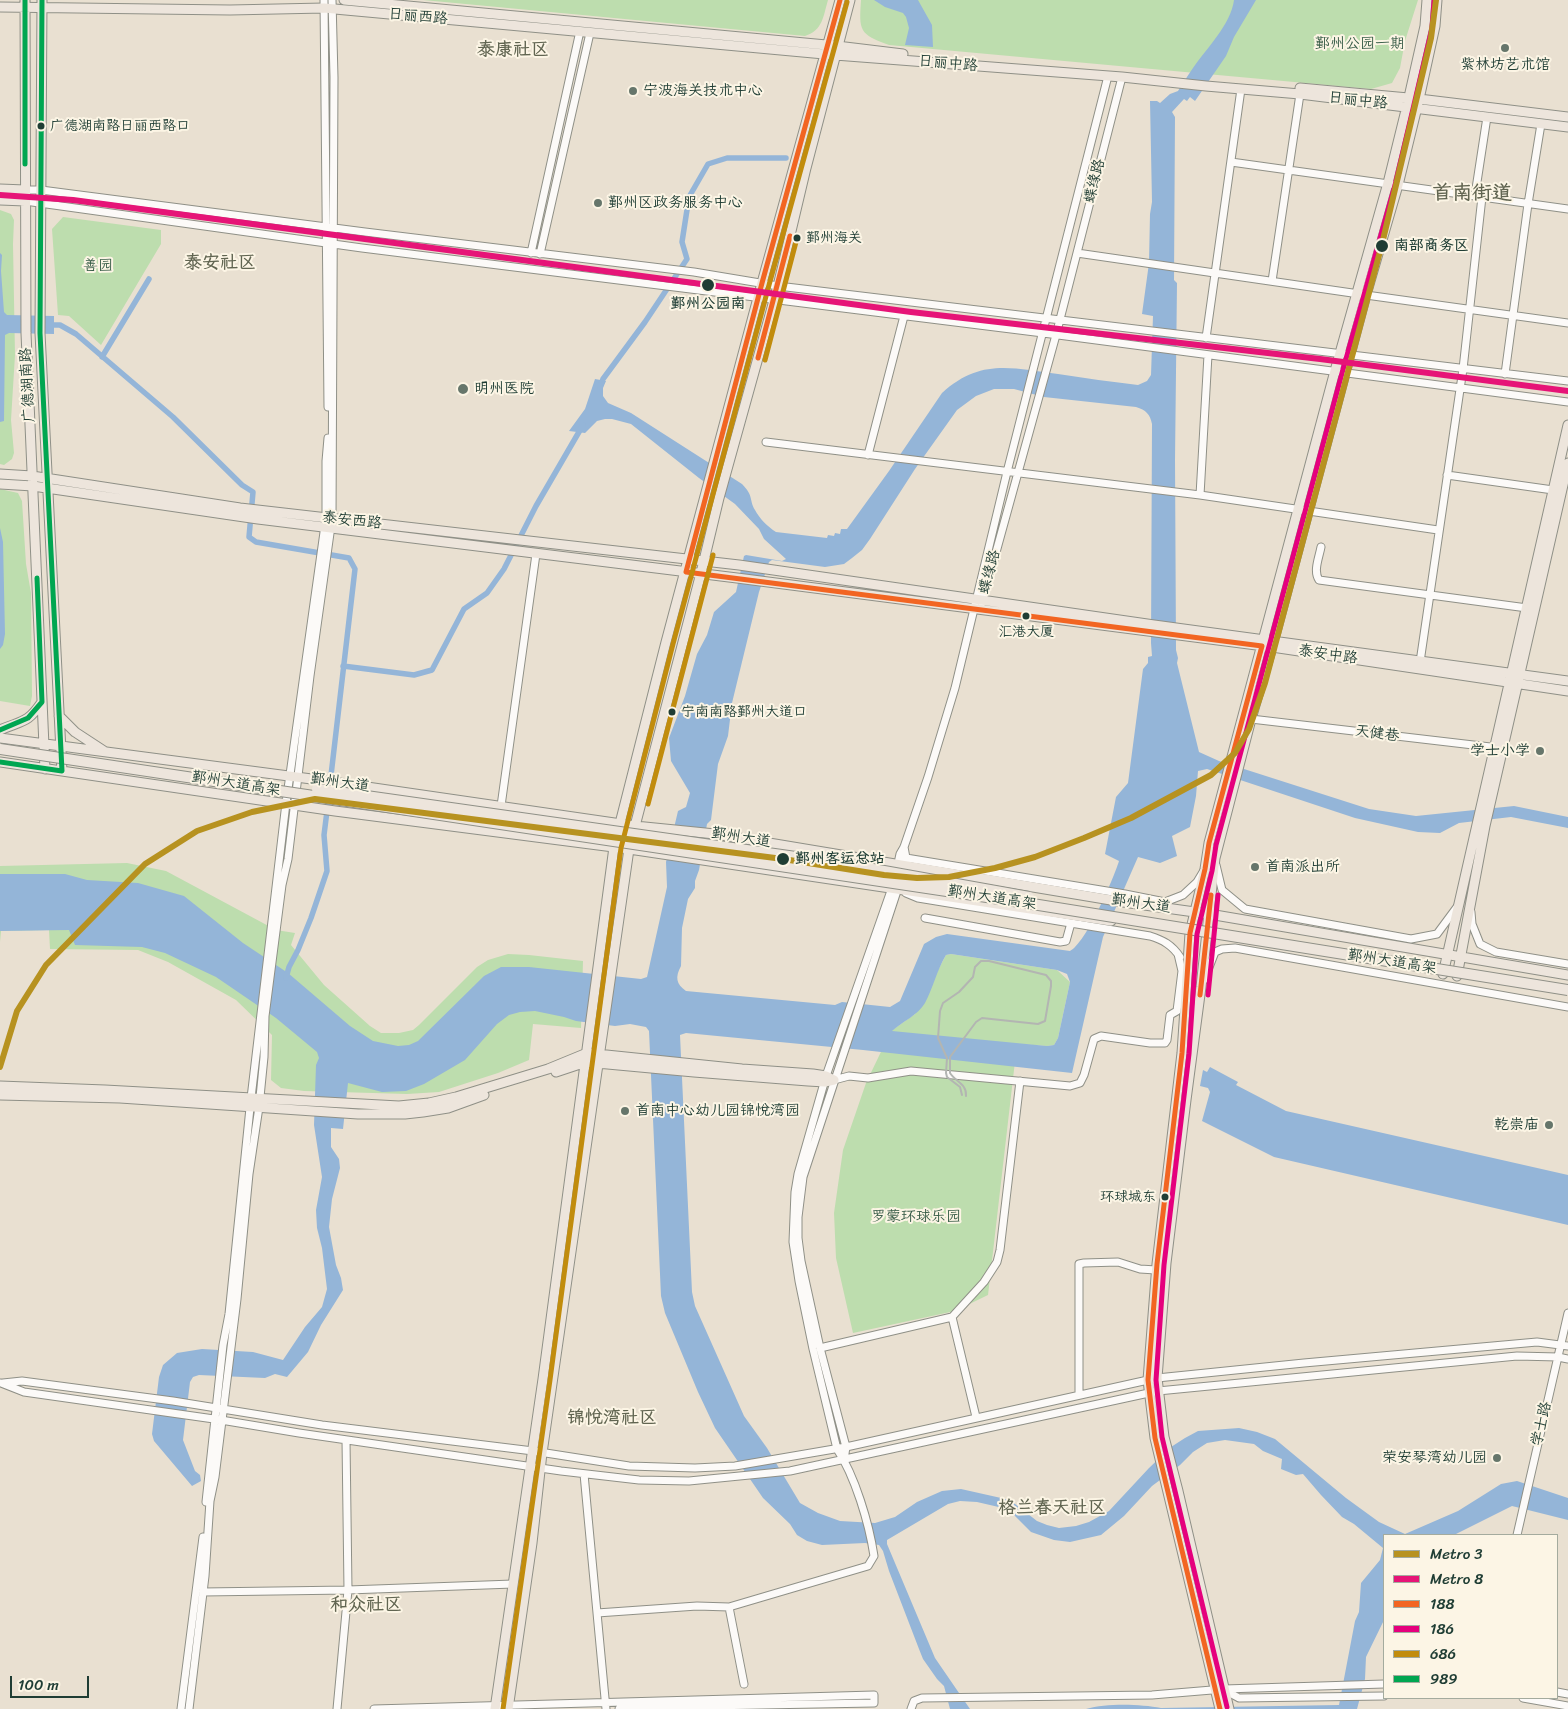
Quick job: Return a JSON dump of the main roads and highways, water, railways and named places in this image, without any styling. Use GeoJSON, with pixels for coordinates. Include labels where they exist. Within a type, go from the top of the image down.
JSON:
{"type":"FeatureCollection","features":[{"type":"Feature","properties":{"kind":"highway","name":"鄞州大道高架"},"geometry":{"type":"LineString","coordinates":[[0,745],[845,864],[966,886],[1568,985]]}},
{"type":"Feature","properties":{"kind":"highway","name":"鄞州大道高架"},"geometry":{"type":"LineString","coordinates":[[0,749],[1020,902],[1568,990]]}},
{"type":"Feature","properties":{"kind":"main road","name":"日丽西路"},"geometry":{"type":"LineString","coordinates":[[344,0],[836,51]]}},
{"type":"Feature","properties":{"kind":"main road"},"geometry":{"type":"LineString","coordinates":[[496,1708],[533,1451],[614,847],[666,642],[758,297],[840,0]]}},
{"type":"Feature","properties":{"kind":"main road"},"geometry":{"type":"LineString","coordinates":[[1393,184],[1408,102],[1425,26],[1427,0]]}},
{"type":"Feature","properties":{"kind":"main road"},"geometry":{"type":"LineString","coordinates":[[1153,1379],[1186,1100],[1202,987],[1215,858],[1346,373],[1362,295],[1393,184],[1419,103],[1435,26],[1437,0]]}},
{"type":"Feature","properties":{"kind":"main road","name":"日丽西路"},"geometry":{"type":"LineString","coordinates":[[0,7],[25,3],[230,10],[328,4],[590,33],[826,50]]}},
{"type":"Feature","properties":{"kind":"main road","name":"广德湖南路"},"geometry":{"type":"LineString","coordinates":[[25,3],[26,333],[46,769]]}},
{"type":"Feature","properties":{"kind":"main road","name":"广德湖南路"},"geometry":{"type":"LineString","coordinates":[[42,4],[40,333],[62,771]]}},
{"type":"Feature","properties":{"kind":"main road"},"geometry":{"type":"LineString","coordinates":[[508,1707],[532,1543],[542,1453],[629,849],[719,498],[778,286],[812,142],[849,5]]}},
{"type":"Feature","properties":{"kind":"main road","name":"日丽中路"},"geometry":{"type":"LineString","coordinates":[[836,51],[908,55],[935,60]]}},
{"type":"Feature","properties":{"kind":"main road","name":"日丽中路"},"geometry":{"type":"LineString","coordinates":[[836,51],[894,59],[935,60],[1180,81]]}},
{"type":"Feature","properties":{"kind":"main road"},"geometry":{"type":"LineString","coordinates":[[1109,74],[1208,84]]}},
{"type":"Feature","properties":{"kind":"main road","name":"日丽中路"},"geometry":{"type":"LineString","coordinates":[[1208,84],[1241,89],[1408,102]]}},
{"type":"Feature","properties":{"kind":"main road","name":"日丽中路"},"geometry":{"type":"LineString","coordinates":[[1208,84],[1568,117]]}},
{"type":"Feature","properties":{"kind":"main road","name":"日丽中路"},"geometry":{"type":"LineString","coordinates":[[1419,103],[1487,118],[1568,127]]}},
{"type":"Feature","properties":{"kind":"main road"},"geometry":{"type":"LineString","coordinates":[[0,189],[25,190]]}},
{"type":"Feature","properties":{"kind":"main road"},"geometry":{"type":"LineString","coordinates":[[0,200],[25,201]]}},
{"type":"Feature","properties":{"kind":"main road"},"geometry":{"type":"LineString","coordinates":[[1229,1709],[1222,1692],[1155,1438],[1153,1379],[1156,1270],[1182,1053],[1190,933],[1194,912],[1205,870],[1209,842],[1335,371],[1362,295]]}},
{"type":"Feature","properties":{"kind":"main road"},"geometry":{"type":"LineString","coordinates":[[1516,674],[1527,608],[1568,426]]}},
{"type":"Feature","properties":{"kind":"main road"},"geometry":{"type":"LineString","coordinates":[[1443,974],[1568,463]]}},
{"type":"Feature","properties":{"kind":"main road","name":"泰安西路"},"geometry":{"type":"LineString","coordinates":[[0,474],[47,478],[259,515],[329,523],[531,540],[704,561]]}},
{"type":"Feature","properties":{"kind":"main road","name":"泰安西路"},"geometry":{"type":"LineString","coordinates":[[0,484],[33,486],[239,512]]}},
{"type":"Feature","properties":{"kind":"main road","name":"泰安西路"},"geometry":{"type":"LineString","coordinates":[[329,523],[501,550],[701,574]]}},
{"type":"Feature","properties":{"kind":"main road","name":"泰安中路"},"geometry":{"type":"LineString","coordinates":[[704,561],[771,570],[977,606]]}},
{"type":"Feature","properties":{"kind":"main road","name":"泰安中路"},"geometry":{"type":"LineString","coordinates":[[701,574],[1263,642],[1568,691]]}},
{"type":"Feature","properties":{"kind":"main road","name":"泰安中路"},"geometry":{"type":"LineString","coordinates":[[1273,644],[1568,680]]}},
{"type":"Feature","properties":{"kind":"main road"},"geometry":{"type":"LineString","coordinates":[[0,730],[18,724],[33,716],[42,702]]}},
{"type":"Feature","properties":{"kind":"main road"},"geometry":{"type":"LineString","coordinates":[[59,716],[75,732],[106,753]]}},
{"type":"Feature","properties":{"kind":"main road","name":"鄞州大道"},"geometry":{"type":"LineString","coordinates":[[0,738],[319,780],[635,826],[714,834],[902,862],[1124,898],[1194,912],[1568,975]]}},
{"type":"Feature","properties":{"kind":"main road"},"geometry":{"type":"LineString","coordinates":[[1457,976],[1499,748]]}},
{"type":"Feature","properties":{"kind":"main road","name":"鄞州大道"},"geometry":{"type":"LineString","coordinates":[[0,762],[335,811],[629,849],[1086,922],[1190,933],[1568,994]]}},
{"type":"Feature","properties":{"kind":"main road"},"geometry":{"type":"LineString","coordinates":[[0,1095],[255,1103],[309,1102],[399,1106],[430,1103],[600,1054],[651,1064]]}},
{"type":"Feature","properties":{"kind":"main road"},"geometry":{"type":"LineString","coordinates":[[0,1086],[105,1090],[255,1103],[310,1111],[405,1114],[448,1108],[586,1057],[598,1064],[651,1064],[828,1079]]}},
{"type":"Feature","properties":{"kind":"main road"},"geometry":{"type":"LineString","coordinates":[[1154,1392],[1222,1692],[1220,1709]]}},
{"type":"Feature","properties":{"kind":"water"},"geometry":{"type":"Polygon","coordinates":[[[874,0],[918,0],[932,25],[933,47],[905,45],[909,28],[906,17],[903,13],[885,7],[874,0]]]}},
{"type":"Feature","properties":{"kind":"water"},"geometry":{"type":"Polygon","coordinates":[[[1234,0],[1256,0],[1234,37],[1226,56],[1195,101],[1190,97],[1187,101],[1184,99],[1172,112],[1175,117],[1174,280],[1177,283],[1175,460],[1176,650],[1177,663],[1199,752],[1219,761],[1369,809],[1416,816],[1514,806],[1568,817],[1568,828],[1511,817],[1459,823],[1440,833],[1418,832],[1355,818],[1207,769],[1198,771],[1196,796],[1190,827],[1172,836],[1177,856],[1160,863],[1138,857],[1103,937],[1072,1073],[863,1050],[686,1033],[680,1035],[692,1292],[695,1306],[744,1416],[767,1448],[800,1503],[818,1513],[840,1521],[875,1523],[895,1517],[917,1502],[942,1491],[961,1489],[1010,1500],[1037,1521],[1047,1525],[1059,1528],[1076,1526],[1089,1522],[1109,1511],[1149,1468],[1171,1447],[1185,1438],[1198,1431],[1239,1428],[1275,1439],[1346,1498],[1379,1522],[1405,1534],[1383,1534],[1383,1548],[1354,1524],[1342,1517],[1303,1474],[1296,1475],[1281,1469],[1282,1459],[1263,1451],[1254,1444],[1225,1440],[1207,1443],[1193,1452],[1180,1465],[1152,1486],[1124,1516],[1101,1535],[1070,1542],[1054,1540],[1031,1532],[1011,1512],[1003,1508],[977,1502],[960,1501],[948,1504],[887,1540],[887,1544],[935,1658],[970,1709],[950,1709],[944,1686],[923,1659],[883,1551],[879,1545],[865,1543],[822,1545],[807,1541],[797,1535],[790,1524],[763,1498],[715,1428],[698,1392],[665,1313],[661,1296],[649,1031],[646,1027],[630,1024],[615,1026],[576,1021],[535,1011],[509,1015],[497,1024],[465,1060],[424,1084],[406,1091],[382,1092],[348,1083],[343,1129],[331,1128],[331,1147],[339,1159],[340,1168],[332,1199],[329,1227],[343,1290],[321,1325],[308,1352],[287,1377],[275,1374],[265,1378],[199,1375],[193,1377],[190,1382],[183,1440],[195,1471],[200,1475],[201,1481],[192,1486],[154,1441],[152,1434],[159,1377],[163,1365],[177,1353],[202,1349],[253,1352],[283,1360],[305,1327],[322,1307],[327,1289],[322,1248],[317,1228],[316,1210],[322,1177],[314,1125],[316,1065],[319,1058],[317,1052],[276,1018],[216,977],[165,953],[142,947],[75,945],[69,930],[0,931],[0,874],[65,874],[87,880],[138,883],[184,896],[243,943],[288,973],[350,1026],[373,1041],[398,1046],[409,1045],[418,1041],[484,976],[501,967],[529,967],[641,979],[647,977],[667,887],[666,862],[678,811],[686,807],[690,793],[671,761],[669,738],[685,696],[697,654],[707,635],[714,612],[736,592],[744,556],[782,561],[786,559],[764,539],[759,529],[735,504],[631,424],[605,419],[597,421],[585,433],[569,431],[585,409],[595,379],[606,381],[603,388],[603,396],[608,403],[631,413],[742,484],[750,495],[753,507],[757,513],[773,530],[776,532],[827,538],[828,535],[840,534],[841,529],[847,529],[942,393],[970,374],[983,370],[1011,368],[1138,385],[1147,381],[1151,375],[1153,316],[1142,314],[1149,263],[1152,202],[1150,101],[1160,103],[1170,94],[1178,91],[1218,36],[1228,18],[1234,0]],[[994,389],[976,396],[957,410],[915,469],[862,550],[844,564],[825,567],[772,560],[769,562],[759,592],[732,703],[728,736],[718,764],[711,820],[707,824],[695,888],[688,899],[682,928],[681,966],[678,974],[678,983],[686,991],[835,1005],[842,1002],[890,1007],[900,1001],[924,944],[936,937],[947,934],[1070,951],[1084,936],[1091,924],[1119,861],[1105,854],[1116,797],[1128,783],[1143,669],[1148,663],[1148,657],[1152,656],[1152,424],[1147,413],[1136,407],[1044,397],[1014,389],[994,389]],[[951,954],[946,955],[925,1003],[914,1015],[892,1031],[1047,1046],[1054,1045],[1058,1038],[1070,982],[1067,974],[1057,970],[951,954]]]}},
{"type":"Feature","properties":{"kind":"water"},"geometry":{"type":"Polygon","coordinates":[[[0,253],[2,255],[1,271],[4,312],[7,315],[54,316],[54,334],[9,333],[5,335],[4,421],[0,422],[0,253]]]}},
{"type":"Feature","properties":{"kind":"water"},"geometry":{"type":"Polygon","coordinates":[[[0,528],[3,542],[5,634],[3,645],[0,649],[0,528]]]}},
{"type":"Feature","properties":{"kind":"water"},"geometry":{"type":"Polygon","coordinates":[[[1210,1067],[1238,1082],[1236,1085],[1286,1111],[1568,1175],[1568,1225],[1274,1157],[1202,1121],[1210,1092],[1208,1088],[1200,1086],[1203,1070],[1207,1072],[1210,1067]]]}},
{"type":"Feature","properties":{"kind":"water"},"geometry":{"type":"Polygon","coordinates":[[[1517,1481],[1568,1498],[1568,1520],[1512,1506],[1456,1534],[1405,1534],[1458,1511],[1501,1484],[1517,1481]]]}},
{"type":"Feature","properties":{"kind":"water"},"geometry":{"type":"Polygon","coordinates":[[[1383,1548],[1383,1622],[1366,1657],[1365,1679],[1357,1709],[1086,1709],[1124,1705],[1161,1708],[1339,1705],[1355,1621],[1359,1612],[1361,1583],[1380,1560],[1383,1548]]]}},
{"type":"Feature","properties":{"kind":"waterway"},"geometry":{"type":"LineString","coordinates":[[600,387],[603,379],[645,322],[687,259],[682,242],[689,197],[708,164],[727,158],[786,158]]}},
{"type":"Feature","properties":{"kind":"waterway"},"geometry":{"type":"LineString","coordinates":[[102,357],[149,279]]}},
{"type":"Feature","properties":{"kind":"waterway"},"geometry":{"type":"LineString","coordinates":[[47,325],[60,325],[76,334],[173,417],[242,485],[253,492],[249,537],[256,542],[349,558],[355,569],[330,784]]}},
{"type":"Feature","properties":{"kind":"waterway"},"geometry":{"type":"LineString","coordinates":[[343,666],[414,675],[432,670],[464,609],[487,593],[504,569],[536,506],[583,425]]}},
{"type":"Feature","properties":{"kind":"waterway"},"geometry":{"type":"LineString","coordinates":[[286,978],[311,918],[327,871],[324,835],[329,795]]}},
{"type":"Feature","properties":{"kind":"railway"},"geometry":{"type":"LineString","coordinates":[[962,1095],[960,1087],[947,1077],[947,1058],[938,1038],[940,1011],[943,1003],[959,992],[973,977],[975,967],[981,961],[989,961],[1046,975],[1051,981],[1051,986],[1045,1021],[1038,1024],[982,1018],[976,1022],[950,1057],[950,1073],[963,1086],[966,1096]]}},
{"type":"Feature","properties":{"kind":"metro line","name":"3"},"geometry":{"type":"LineString","coordinates":[[0,1067],[17,1011],[46,965],[145,864],[197,831],[252,812],[315,799],[783,859],[884,875],[917,878],[949,877],[995,868],[1035,857],[1084,838],[1131,818],[1211,775],[1235,753],[1249,729],[1265,683],[1382,244],[1431,38],[1436,0]]}},
{"type":"Feature","properties":{"kind":"metro line","name":"8"},"geometry":{"type":"LineString","coordinates":[[0,195],[73,200],[911,312],[1320,359],[1568,391]]}},
{"type":"Feature","properties":{"kind":"place","name":"紫林坊艺术馆"},"geometry":{"type":"Point","coordinates":[1505,48]}},
{"type":"Feature","properties":{"kind":"place","name":"宁波海关技术中心"},"geometry":{"type":"Point","coordinates":[633,91]}},
{"type":"Feature","properties":{"kind":"place","name":"广德湖南路日丽西路口"},"geometry":{"type":"Point","coordinates":[41,126]}},
{"type":"Feature","properties":{"kind":"place","name":"鄞州区政务服务中心"},"geometry":{"type":"Point","coordinates":[598,203]}},
{"type":"Feature","properties":{"kind":"place","name":"鄞州海关"},"geometry":{"type":"Point","coordinates":[797,238]}},
{"type":"Feature","properties":{"kind":"place","name":"南部商务区"},"geometry":{"type":"Point","coordinates":[1382,246]}},
{"type":"Feature","properties":{"kind":"place","name":"鄞州公园南"},"geometry":{"type":"Point","coordinates":[708,285]}},
{"type":"Feature","properties":{"kind":"place","name":"明州医院"},"geometry":{"type":"Point","coordinates":[463,389]}},
{"type":"Feature","properties":{"kind":"place","name":"汇港大厦"},"geometry":{"type":"Point","coordinates":[1026,616]}},
{"type":"Feature","properties":{"kind":"place","name":"宁南南路鄞州大道口"},"geometry":{"type":"Point","coordinates":[672,712]}},
{"type":"Feature","properties":{"kind":"place","name":"学士小学"},"geometry":{"type":"Point","coordinates":[1540,751]}},
{"type":"Feature","properties":{"kind":"place","name":"鄞州客运总站"},"geometry":{"type":"Point","coordinates":[783,859]}},
{"type":"Feature","properties":{"kind":"place","name":"首南派出所"},"geometry":{"type":"Point","coordinates":[1255,867]}},
{"type":"Feature","properties":{"kind":"place","name":"首南中心幼儿园锦悦湾园"},"geometry":{"type":"Point","coordinates":[625,1111]}},
{"type":"Feature","properties":{"kind":"place","name":"乾崇庙"},"geometry":{"type":"Point","coordinates":[1549,1125]}},
{"type":"Feature","properties":{"kind":"place","name":"环球城东"},"geometry":{"type":"Point","coordinates":[1165,1197]}},
{"type":"Feature","properties":{"kind":"place","name":"荣安琴湾幼儿园"},"geometry":{"type":"Point","coordinates":[1497,1458]}},
{"type":"Feature","properties":{"kind":"district","name":"泰康社区"},"geometry":{"type":"Point","coordinates":[513,50]}},
{"type":"Feature","properties":{"kind":"district","name":"首南街道"},"geometry":{"type":"Point","coordinates":[1472,194]}},
{"type":"Feature","properties":{"kind":"district","name":"泰安社区"},"geometry":{"type":"Point","coordinates":[220,263]}},
{"type":"Feature","properties":{"kind":"district","name":"锦悦湾社区"},"geometry":{"type":"Point","coordinates":[612,1418]}},
{"type":"Feature","properties":{"kind":"district","name":"格兰春天社区"},"geometry":{"type":"Point","coordinates":[1052,1508]}},
{"type":"Feature","properties":{"kind":"district","name":"和众社区"},"geometry":{"type":"Point","coordinates":[366,1605]}},
{"type":"Feature","properties":{"kind":"park label","name":"鄞州公园一期"},"geometry":{"type":"Point","coordinates":[1360,44]}},
{"type":"Feature","properties":{"kind":"park label","name":"善园"},"geometry":{"type":"Point","coordinates":[98,266]}},
{"type":"Feature","properties":{"kind":"park label","name":"罗蒙环球乐园"},"geometry":{"type":"Point","coordinates":[916,1217]}}]}
